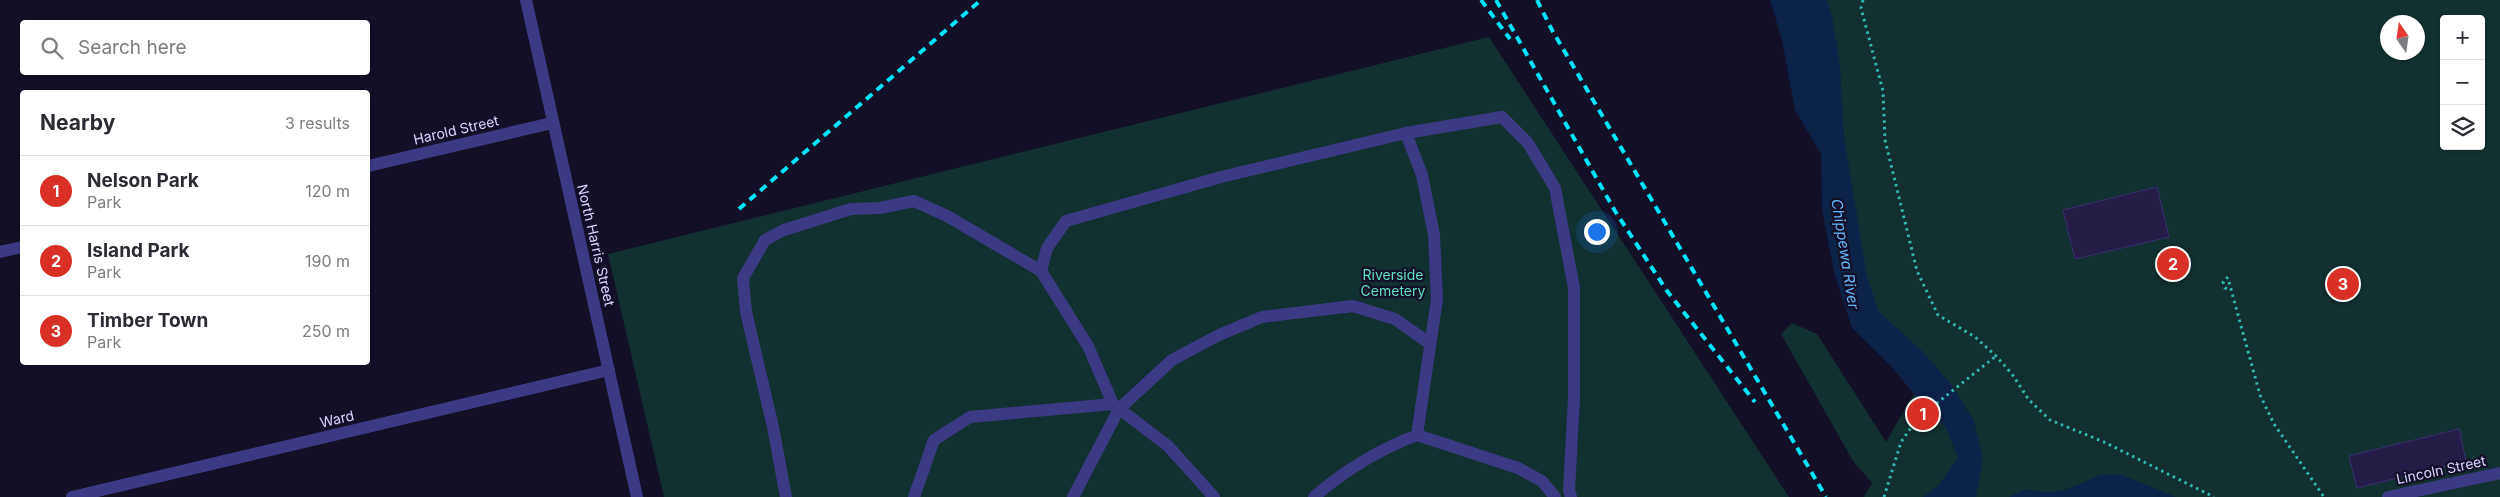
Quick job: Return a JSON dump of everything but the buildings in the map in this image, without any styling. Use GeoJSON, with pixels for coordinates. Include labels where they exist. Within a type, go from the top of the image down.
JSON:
{"type":"FeatureCollection","features":[{"type":"Feature","properties":{"kind":"street","name":"North Harris Street"},"geometry":{"type":"LineString","coordinates":[[526,0],[637,497]]}},
{"type":"Feature","properties":{"kind":"street"},"geometry":{"type":"LineString","coordinates":[[1041,271],[1047,248],[1066,221],[1221,177],[1406,133],[1502,117],[1528,144],[1555,188],[1574,288],[1574,399],[1569,490],[1571,497]]}},
{"type":"Feature","properties":{"kind":"street","name":"Harold Street"},"geometry":{"type":"LineString","coordinates":[[370,166],[552,123]]}},
{"type":"Feature","properties":{"kind":"street"},"geometry":{"type":"LineString","coordinates":[[1406,133],[1422,175],[1434,235],[1437,298],[1417,435]]}},
{"type":"Feature","properties":{"kind":"street"},"geometry":{"type":"LineString","coordinates":[[786,497],[773,427],[746,312],[743,278],[765,240],[784,230],[851,209],[880,208],[914,201],[947,216],[1041,271],[1088,346],[1116,407],[1168,446],[1214,497]]}},
{"type":"Feature","properties":{"kind":"street"},"geometry":{"type":"LineString","coordinates":[[0,252],[20,247]]}},
{"type":"Feature","properties":{"kind":"street"},"geometry":{"type":"LineString","coordinates":[[1073,497],[1116,407],[1172,360],[1219,335],[1262,317],[1353,306],[1395,319],[1429,343]]}},
{"type":"Feature","properties":{"kind":"street","name":"Ward"},"geometry":{"type":"LineString","coordinates":[[72,497],[609,370]]}},
{"type":"Feature","properties":{"kind":"street"},"geometry":{"type":"LineString","coordinates":[[914,497],[934,440],[970,417],[1116,407]]}},
{"type":"Feature","properties":{"kind":"street"},"geometry":{"type":"LineString","coordinates":[[1314,497],[1334,480],[1366,458],[1417,435],[1518,468],[1542,481],[1556,497]]}},
{"type":"Feature","properties":{"kind":"street","name":"Lincoln Street"},"geometry":{"type":"LineString","coordinates":[[2388,497],[2500,473]]}},
{"type":"Feature","properties":{"kind":"path"},"geometry":{"type":"LineString","coordinates":[[1863,0],[1861,8],[1883,91],[1885,140],[1917,271],[1938,315],[1975,337],[1996,356],[2012,374],[2029,400],[2050,420],[2104,442],[2214,497]]}},
{"type":"Feature","properties":{"kind":"path"},"geometry":{"type":"LineString","coordinates":[[2228,277],[2223,282],[2225,288],[2231,290]]}},
{"type":"Feature","properties":{"kind":"path"},"geometry":{"type":"LineString","coordinates":[[2229,282],[2260,395],[2274,424],[2324,497]]}},
{"type":"Feature","properties":{"kind":"path"},"geometry":{"type":"LineString","coordinates":[[1884,497],[1901,442],[1917,419],[1996,356]]}},
{"type":"Feature","properties":{"kind":"green space"},"geometry":{"type":"Polygon","coordinates":[[[1809,0],[2500,0],[2500,497],[1864,497],[1872,483],[1853,461],[1781,334],[1792,323],[1817,334],[1886,442],[1919,385],[1852,313],[1809,0]]]}},
{"type":"Feature","properties":{"kind":"green space","name":"Riverside Cemetery"},"geometry":{"type":"Polygon","coordinates":[[[1489,37],[1789,497],[664,497],[608,254],[1489,37]]]}},
{"type":"Feature","properties":{"kind":"water","name":"Chippewa River"},"geometry":{"type":"Polygon","coordinates":[[[1770,0],[1827,0],[1832,16],[1840,65],[1844,137],[1867,276],[1879,312],[1922,351],[1950,383],[1974,421],[1983,459],[1976,497],[1923,497],[1937,487],[1958,458],[1946,428],[1923,405],[1891,366],[1852,328],[1834,272],[1822,209],[1821,154],[1795,110],[1782,40],[1770,0]]]}},
{"type":"Feature","properties":{"kind":"water"},"geometry":{"type":"Polygon","coordinates":[[[2100,475],[2122,475],[2176,497],[2009,497],[2026,489],[2055,492],[2100,475]]]}},
{"type":"Feature","properties":{"kind":"railway"},"geometry":{"type":"LineString","coordinates":[[739,209],[981,0]]}},
{"type":"Feature","properties":{"kind":"railway"},"geometry":{"type":"LineString","coordinates":[[1481,0],[1510,39]]}},
{"type":"Feature","properties":{"kind":"railway"},"geometry":{"type":"LineString","coordinates":[[1496,0],[1615,211],[1667,291],[1755,402]]}},
{"type":"Feature","properties":{"kind":"railway"},"geometry":{"type":"LineString","coordinates":[[1537,0],[1552,30],[1826,497]]}},
{"type":"Feature","properties":{"kind":"place","name":"Island Park"},"geometry":{"type":"Point","coordinates":[2173,264]}},
{"type":"Feature","properties":{"kind":"place","name":"Timber Town"},"geometry":{"type":"Point","coordinates":[2343,284]}},
{"type":"Feature","properties":{"kind":"place","name":"Nelson Park"},"geometry":{"type":"Point","coordinates":[1923,414]}}]}
